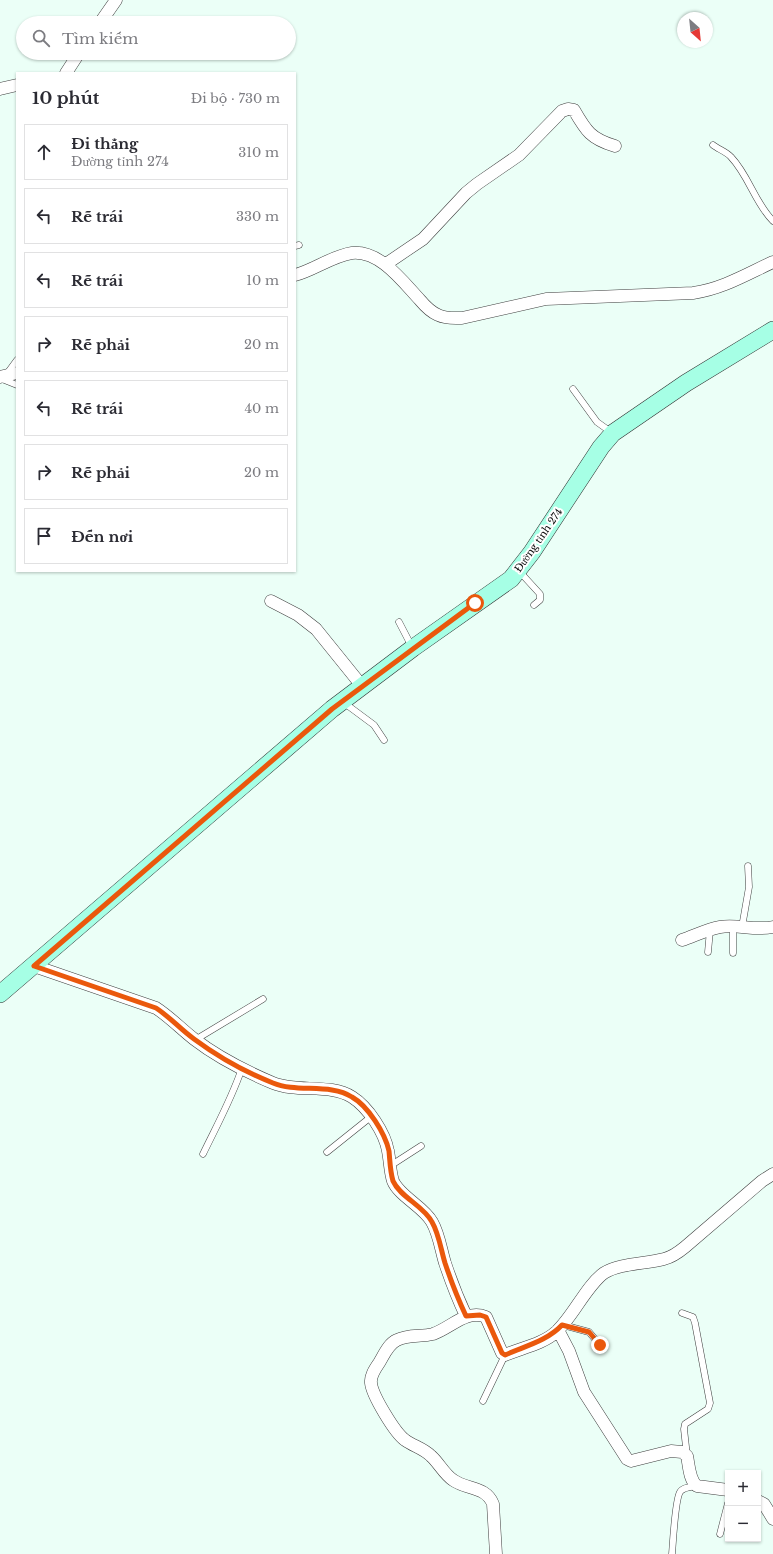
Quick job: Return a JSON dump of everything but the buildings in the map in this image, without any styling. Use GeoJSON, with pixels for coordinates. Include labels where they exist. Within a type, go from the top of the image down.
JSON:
{"type":"FeatureCollection","features":[{"type":"Feature","properties":{"kind":"main road","name":"Đường tỉnh 274"},"geometry":{"type":"LineString","coordinates":[[0,994],[342,701],[510,579],[532,552],[600,447],[613,433],[686,383],[773,330]]}},
{"type":"Feature","properties":{"kind":"street"},"geometry":{"type":"LineString","coordinates":[[105,16],[116,0]]}},
{"type":"Feature","properties":{"kind":"street"},"geometry":{"type":"LineString","coordinates":[[67,72],[74,60]]}},
{"type":"Feature","properties":{"kind":"street"},"geometry":{"type":"LineString","coordinates":[[0,89],[16,85]]}},
{"type":"Feature","properties":{"kind":"street"},"geometry":{"type":"LineString","coordinates":[[386,264],[423,239],[466,193],[511,162],[562,111],[568,109],[574,110],[587,132],[603,143],[615,146]]}},
{"type":"Feature","properties":{"kind":"street"},"geometry":{"type":"LineString","coordinates":[[296,275],[337,257],[353,253],[367,255],[386,264],[428,308],[438,315],[449,318],[462,318],[546,299],[693,293],[708,291],[773,262]]}},
{"type":"Feature","properties":{"kind":"street"},"geometry":{"type":"LineString","coordinates":[[2,377],[16,374]]}},
{"type":"Feature","properties":{"kind":"street"},"geometry":{"type":"LineString","coordinates":[[271,601],[298,615],[316,629],[362,686]]}},
{"type":"Feature","properties":{"kind":"street"},"geometry":{"type":"LineString","coordinates":[[682,940],[720,927],[738,927],[762,930],[773,927]]}},
{"type":"Feature","properties":{"kind":"street"},"geometry":{"type":"LineString","coordinates":[[34,966],[156,1008],[168,1015],[195,1040],[242,1068],[273,1083],[284,1086],[337,1091],[351,1096],[362,1104],[372,1116],[386,1143],[394,1182],[399,1189],[427,1215],[433,1223],[450,1277],[466,1316]]}},
{"type":"Feature","properties":{"kind":"street"},"geometry":{"type":"LineString","coordinates":[[496,1554],[493,1504],[490,1497],[485,1493],[455,1482],[448,1477],[425,1451],[404,1440],[398,1434],[376,1398],[372,1390],[371,1381],[373,1372],[389,1346],[404,1336],[428,1335],[466,1316],[480,1315],[486,1317],[502,1353],[505,1355],[545,1339],[560,1328],[597,1280],[605,1273],[615,1268],[664,1259],[674,1255],[686,1247],[762,1181],[773,1174]]}},
{"type":"Feature","properties":{"kind":"street"},"geometry":{"type":"LineString","coordinates":[[560,1328],[584,1392],[627,1459],[632,1462],[671,1451],[682,1452],[687,1456],[690,1475],[694,1484],[697,1486],[725,1490]]}},
{"type":"Feature","properties":{"kind":"street"},"geometry":{"type":"LineString","coordinates":[[761,1502],[764,1504],[773,1519]]}},
{"type":"Feature","properties":{"kind":"lane"},"geometry":{"type":"LineString","coordinates":[[713,145],[731,156],[742,172],[765,213],[773,221]]}},
{"type":"Feature","properties":{"kind":"lane"},"geometry":{"type":"LineString","coordinates":[[16,361],[2,377],[16,384]]}},
{"type":"Feature","properties":{"kind":"lane"},"geometry":{"type":"LineString","coordinates":[[573,389],[597,422],[613,433]]}},
{"type":"Feature","properties":{"kind":"lane"},"geometry":{"type":"LineString","coordinates":[[518,569],[540,594],[540,600],[534,605]]}},
{"type":"Feature","properties":{"kind":"lane"},"geometry":{"type":"LineString","coordinates":[[399,622],[413,648]]}},
{"type":"Feature","properties":{"kind":"lane"},"geometry":{"type":"LineString","coordinates":[[342,701],[374,725],[384,740]]}},
{"type":"Feature","properties":{"kind":"lane"},"geometry":{"type":"LineString","coordinates":[[733,953],[738,927],[749,887],[748,866]]}},
{"type":"Feature","properties":{"kind":"lane"},"geometry":{"type":"LineString","coordinates":[[708,952],[710,930]]}},
{"type":"Feature","properties":{"kind":"lane"},"geometry":{"type":"LineString","coordinates":[[195,1040],[263,999]]}},
{"type":"Feature","properties":{"kind":"lane"},"geometry":{"type":"LineString","coordinates":[[203,1154],[227,1103],[233,1094],[242,1068]]}},
{"type":"Feature","properties":{"kind":"lane"},"geometry":{"type":"LineString","coordinates":[[327,1152],[372,1116]]}},
{"type":"Feature","properties":{"kind":"lane"},"geometry":{"type":"LineString","coordinates":[[390,1166],[421,1146]]}},
{"type":"Feature","properties":{"kind":"lane"},"geometry":{"type":"LineString","coordinates":[[682,1313],[693,1317],[695,1322],[710,1403],[708,1409],[686,1424],[684,1429],[687,1456]]}},
{"type":"Feature","properties":{"kind":"lane"},"geometry":{"type":"LineString","coordinates":[[560,1328],[589,1332],[600,1345]]}},
{"type":"Feature","properties":{"kind":"lane"},"geometry":{"type":"LineString","coordinates":[[483,1401],[505,1355]]}},
{"type":"Feature","properties":{"kind":"lane"},"geometry":{"type":"LineString","coordinates":[[672,1554],[677,1505],[680,1492],[685,1488],[697,1486]]}},
{"type":"Feature","properties":{"kind":"lane"},"geometry":{"type":"LineString","coordinates":[[720,1534],[727,1506]]}},
{"type":"Feature","properties":{"kind":"route"},"geometry":{"type":"LineString","coordinates":[[475,603],[332,709],[34,966],[156,1008],[168,1015],[203,1045],[242,1068],[273,1083],[284,1086],[337,1091],[351,1096],[362,1104],[372,1116],[386,1143],[394,1182],[399,1189],[427,1215],[433,1223],[454,1289],[466,1316],[480,1315],[486,1317],[502,1353],[505,1355],[545,1339],[555,1333],[562,1325],[589,1332],[600,1345]]}}]}
